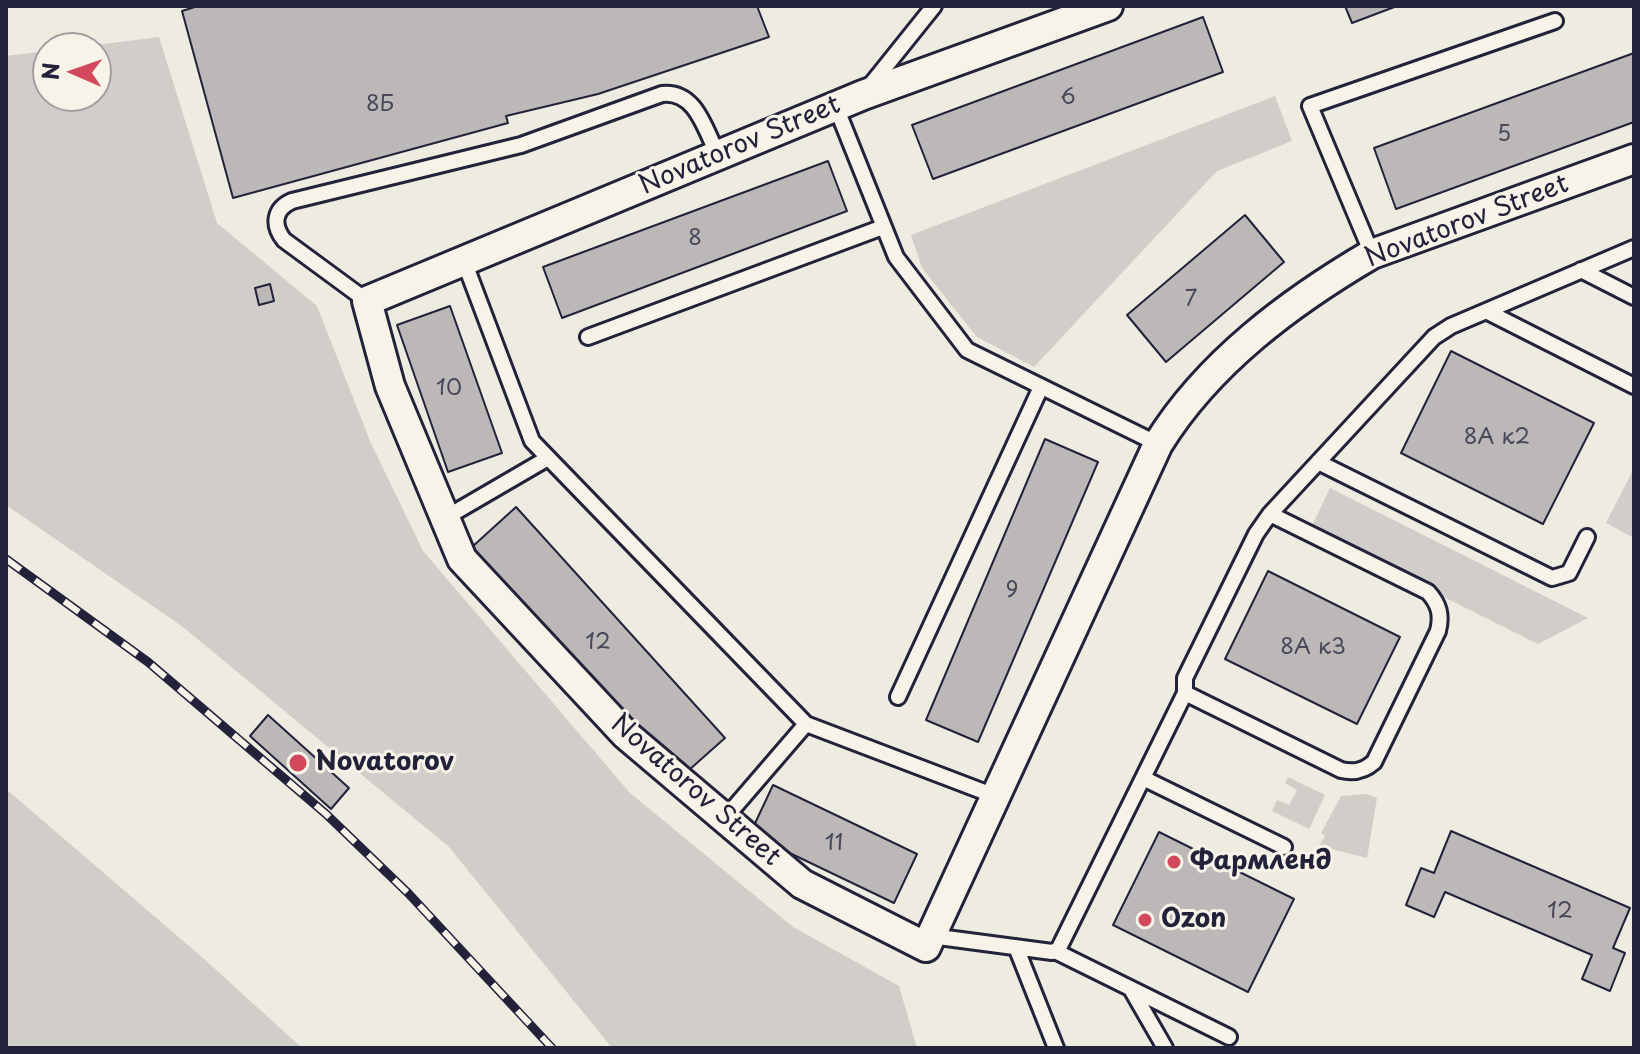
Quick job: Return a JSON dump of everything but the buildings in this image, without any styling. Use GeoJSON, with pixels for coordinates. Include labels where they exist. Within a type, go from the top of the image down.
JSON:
{"type":"FeatureCollection","features":[{"type":"Feature","properties":{"kind":"street","name":"Novatorov Street"},"geometry":{"type":"LineString","coordinates":[[1108,6],[863,95],[367,301],[390,386],[462,559],[625,734],[802,884],[926,947],[1158,444],[1177,413],[1253,337],[1309,293],[1372,254],[1634,159]]}},
{"type":"Feature","properties":{"kind":"lane"},"geometry":{"type":"LineString","coordinates":[[863,95],[934,6]]}},
{"type":"Feature","properties":{"kind":"lane"},"geometry":{"type":"LineString","coordinates":[[1372,254],[1310,106],[1555,21]]}},
{"type":"Feature","properties":{"kind":"lane"},"geometry":{"type":"LineString","coordinates":[[367,301],[277,232],[275,222],[285,204],[521,145],[662,94],[682,95],[691,103],[718,155]]}},
{"type":"Feature","properties":{"kind":"lane"},"geometry":{"type":"LineString","coordinates":[[836,107],[896,257],[967,350],[1158,444]]}},
{"type":"Feature","properties":{"kind":"lane"},"geometry":{"type":"LineString","coordinates":[[588,337],[883,227]]}},
{"type":"Feature","properties":{"kind":"lane"},"geometry":{"type":"LineString","coordinates":[[1055,951],[1060,947],[1185,693],[1185,678],[1256,534],[1270,514],[1434,337],[1451,326],[1634,248]]}},
{"type":"Feature","properties":{"kind":"lane"},"geometry":{"type":"LineString","coordinates":[[464,261],[532,441],[806,724],[995,796]]}},
{"type":"Feature","properties":{"kind":"lane"},"geometry":{"type":"LineString","coordinates":[[1581,270],[1634,297]]}},
{"type":"Feature","properties":{"kind":"lane"},"geometry":{"type":"LineString","coordinates":[[1486,311],[1634,386]]}},
{"type":"Feature","properties":{"kind":"lane"},"geometry":{"type":"LineString","coordinates":[[898,697],[1041,387]]}},
{"type":"Feature","properties":{"kind":"lane"},"geometry":{"type":"LineString","coordinates":[[445,518],[548,458]]}},
{"type":"Feature","properties":{"kind":"lane"},"geometry":{"type":"LineString","coordinates":[[1318,462],[1552,578],[1569,573],[1587,537]]}},
{"type":"Feature","properties":{"kind":"lane"},"geometry":{"type":"LineString","coordinates":[[1185,693],[1341,770],[1358,771],[1374,762],[1438,631],[1440,613],[1428,592],[1270,514]]}},
{"type":"Feature","properties":{"kind":"lane"},"geometry":{"type":"LineString","coordinates":[[725,818],[806,724]]}},
{"type":"Feature","properties":{"kind":"lane"},"geometry":{"type":"LineString","coordinates":[[1143,778],[1284,847]]}},
{"type":"Feature","properties":{"kind":"lane"},"geometry":{"type":"LineString","coordinates":[[931,936],[1055,951],[1229,1037]]}},
{"type":"Feature","properties":{"kind":"lane"},"geometry":{"type":"LineString","coordinates":[[1016,947],[1056,1048]]}},
{"type":"Feature","properties":{"kind":"lane"},"geometry":{"type":"LineString","coordinates":[[1131,989],[1165,1048]]}},
{"type":"Feature","properties":{"kind":"shaded area"},"geometry":{"type":"Polygon","coordinates":[[[159,37],[217,223],[317,306],[370,441],[423,551],[630,793],[793,927],[899,986],[917,1048],[612,1048],[449,847],[183,627],[6,505],[6,56],[32,53],[32,112],[112,112],[112,43],[159,37]]]}},
{"type":"Feature","properties":{"kind":"shaded area"},"geometry":{"type":"Polygon","coordinates":[[[1275,96],[1292,141],[1217,171],[1034,367],[977,337],[922,268],[911,235],[1275,96]]]}},
{"type":"Feature","properties":{"kind":"shaded area"},"geometry":{"type":"Polygon","coordinates":[[[1634,468],[1634,538],[1606,523],[1634,468]]]}},
{"type":"Feature","properties":{"kind":"shaded area"},"geometry":{"type":"Polygon","coordinates":[[[1330,488],[1588,618],[1538,644],[1310,530],[1330,488]]]}},
{"type":"Feature","properties":{"kind":"shaded area"},"geometry":{"type":"Polygon","coordinates":[[[1288,777],[1325,795],[1309,829],[1272,811],[1277,800],[1289,805],[1297,790],[1285,783],[1288,777]]]}},
{"type":"Feature","properties":{"kind":"shaded area"},"geometry":{"type":"Polygon","coordinates":[[[6,789],[203,958],[302,1048],[6,1048],[6,789]]]}},
{"type":"Feature","properties":{"kind":"shaded area"},"geometry":{"type":"Polygon","coordinates":[[[1367,794],[1377,798],[1367,858],[1319,846],[1325,836],[1321,833],[1341,796],[1367,794]]]}},
{"type":"Feature","properties":{"kind":"railway"},"geometry":{"type":"LineString","coordinates":[[6,559],[148,662],[326,814],[408,893],[552,1048]]}},
{"type":"Feature","properties":{"kind":"place","name":"Novatorov"},"geometry":{"type":"Point","coordinates":[298,763]}},
{"type":"Feature","properties":{"kind":"place","name":"Фармленд"},"geometry":{"type":"Point","coordinates":[1174,862]}},
{"type":"Feature","properties":{"kind":"place","name":"Ozon"},"geometry":{"type":"Point","coordinates":[1145,920]}}]}
